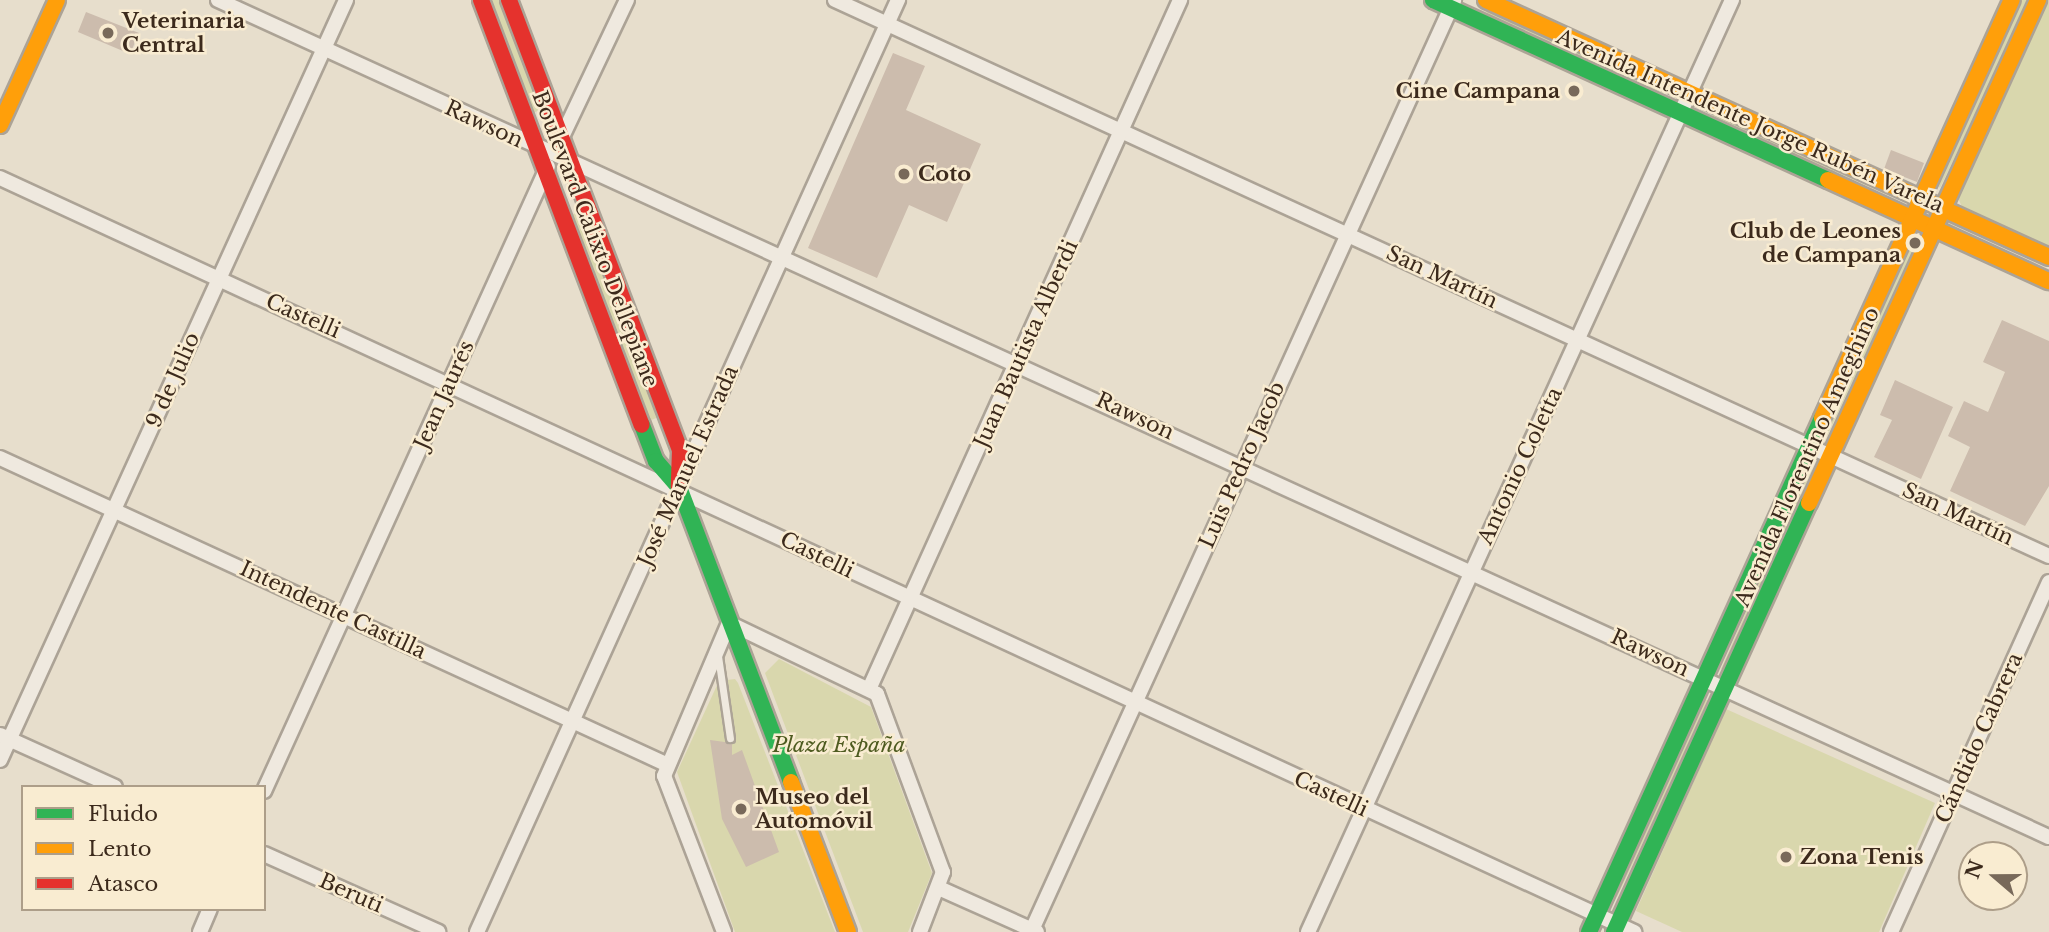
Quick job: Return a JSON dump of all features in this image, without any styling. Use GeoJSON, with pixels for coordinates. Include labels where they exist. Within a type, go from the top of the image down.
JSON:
{"type":"FeatureCollection","features":[{"type":"Feature","properties":{"kind":"main road"},"geometry":{"type":"LineString","coordinates":[[0,125],[57,0]]}},
{"type":"Feature","properties":{"kind":"main road","name":"Boulevard Calixto Dellepiane"},"geometry":{"type":"LineString","coordinates":[[481,0],[546,158],[656,460],[679,487],[848,932]]}},
{"type":"Feature","properties":{"kind":"main road","name":"Boulevard Calixto Dellepiane"},"geometry":{"type":"LineString","coordinates":[[509,0],[680,450],[679,487]]}},
{"type":"Feature","properties":{"kind":"main road","name":"Avenida Intendente Jorge Rubén Varela"},"geometry":{"type":"LineString","coordinates":[[1433,0],[1453,4],[1680,113],[2049,281]]}},
{"type":"Feature","properties":{"kind":"main road","name":"Avenida Intendente Jorge Rubén Varela"},"geometry":{"type":"LineString","coordinates":[[1486,0],[2049,257]]}},
{"type":"Feature","properties":{"kind":"main road","name":"Avenida Florentino Ameghino"},"geometry":{"type":"LineString","coordinates":[[1589,932],[2012,0]]}},
{"type":"Feature","properties":{"kind":"main road","name":"Avenida Florentino Ameghino"},"geometry":{"type":"LineString","coordinates":[[1616,928],[2038,0]]}},
{"type":"Feature","properties":{"kind":"street","name":"Rawson"},"geometry":{"type":"LineString","coordinates":[[218,0],[546,158],[572,164],[781,254],[2049,837]]}},
{"type":"Feature","properties":{"kind":"street","name":"9 de Julio"},"geometry":{"type":"LineString","coordinates":[[0,760],[5,737],[114,510],[346,0]]}},
{"type":"Feature","properties":{"kind":"street","name":"Jean Jaurés"},"geometry":{"type":"LineString","coordinates":[[266,787],[450,383],[546,158],[561,137],[627,0]]}},
{"type":"Feature","properties":{"kind":"street","name":"San Martín"},"geometry":{"type":"LineString","coordinates":[[835,0],[2049,556]]}},
{"type":"Feature","properties":{"kind":"street","name":"José Manuel Estrada"},"geometry":{"type":"LineString","coordinates":[[477,932],[898,0]]}},
{"type":"Feature","properties":{"kind":"street","name":"Juan Bautista Alberdi"},"geometry":{"type":"LineString","coordinates":[[870,687],[1180,0]]}},
{"type":"Feature","properties":{"kind":"street","name":"Antonio Coletta"},"geometry":{"type":"LineString","coordinates":[[1308,932],[1732,0]]}},
{"type":"Feature","properties":{"kind":"street","name":"Luis Pedro Jacob"},"geometry":{"type":"LineString","coordinates":[[1033,931],[1453,4]]}},
{"type":"Feature","properties":{"kind":"street","name":"Castelli"},"geometry":{"type":"LineString","coordinates":[[0,178],[679,487],[909,601],[1597,915],[1616,928],[1634,932]]}},
{"type":"Feature","properties":{"kind":"street","name":"Intendente Castilla"},"geometry":{"type":"LineString","coordinates":[[0,458],[666,764]]}},
{"type":"Feature","properties":{"kind":"street","name":"Cándido Cabrera"},"geometry":{"type":"LineString","coordinates":[[1891,932],[2049,582]]}},
{"type":"Feature","properties":{"kind":"street"},"geometry":{"type":"LineString","coordinates":[[724,932],[664,776],[666,764],[729,624],[870,687],[943,872],[941,889],[920,932]]}},
{"type":"Feature","properties":{"kind":"street"},"geometry":{"type":"LineString","coordinates":[[5,737],[112,785]]}},
{"type":"Feature","properties":{"kind":"street","name":"Beruti"},"geometry":{"type":"LineString","coordinates":[[266,855],[438,932]]}},
{"type":"Feature","properties":{"kind":"street"},"geometry":{"type":"LineString","coordinates":[[941,889],[1033,931]]}},
{"type":"Feature","properties":{"kind":"street"},"geometry":{"type":"LineString","coordinates":[[200,932],[210,911]]}},
{"type":"Feature","properties":{"kind":"lane"},"geometry":{"type":"LineString","coordinates":[[717,650],[730,738]]}},
{"type":"Feature","properties":{"kind":"green space"},"geometry":{"type":"Polygon","coordinates":[[[490,0],[503,0],[544,108],[533,113],[490,0]]]}},
{"type":"Feature","properties":{"kind":"green space"},"geometry":{"type":"Polygon","coordinates":[[[2021,0],[2030,0],[1940,188],[1938,186],[2021,0]]]}},
{"type":"Feature","properties":{"kind":"green space"},"geometry":{"type":"Polygon","coordinates":[[[2045,0],[2049,0],[2049,250],[1964,211],[1956,194],[2045,0]]]}},
{"type":"Feature","properties":{"kind":"green space"},"geometry":{"type":"Polygon","coordinates":[[[1488,9],[1663,90],[1663,93],[1486,14],[1488,9]]]}},
{"type":"Feature","properties":{"kind":"green space"},"geometry":{"type":"Polygon","coordinates":[[[1712,114],[1890,193],[1890,196],[1712,117],[1712,114]]]}},
{"type":"Feature","properties":{"kind":"green space"},"geometry":{"type":"Polygon","coordinates":[[[583,210],[661,416],[649,421],[571,215],[583,210]]]}},
{"type":"Feature","properties":{"kind":"green space"},"geometry":{"type":"Polygon","coordinates":[[[1914,238],[1919,240],[1827,436],[1825,434],[1914,238]]]}},
{"type":"Feature","properties":{"kind":"green space"},"geometry":{"type":"Polygon","coordinates":[[[1812,470],[1725,669],[1721,669],[1808,471],[1812,470]]]}},
{"type":"Feature","properties":{"kind":"green space","name":"Plaza España"},"geometry":{"type":"Polygon","coordinates":[[[779,659],[871,707],[932,873],[908,932],[863,932],[765,673],[779,659]]]}},
{"type":"Feature","properties":{"kind":"green space","name":"Plaza España"},"geometry":{"type":"Polygon","coordinates":[[[735,679],[835,932],[735,932],[677,772],[719,681],[735,679]]]}},
{"type":"Feature","properties":{"kind":"green space"},"geometry":{"type":"Polygon","coordinates":[[[1704,699],[1710,701],[1617,897],[1615,895],[1704,699]]]}},
{"type":"Feature","properties":{"kind":"green space","name":"Zona Tenis"},"geometry":{"type":"Polygon","coordinates":[[[1726,709],[1935,803],[1879,932],[1682,932],[1636,911],[1726,709]]]}},
{"type":"Feature","properties":{"kind":"building","name":"Veterinaria Central"},"geometry":{"type":"Polygon","coordinates":[[[86,12],[139,33],[130,54],[78,32],[86,12]]]}},
{"type":"Feature","properties":{"kind":"building","name":"Coto"},"geometry":{"type":"Polygon","coordinates":[[[893,53],[925,66],[906,110],[981,144],[947,222],[909,205],[877,278],[808,248],[893,53]]]}},
{"type":"Feature","properties":{"kind":"building"},"geometry":{"type":"Polygon","coordinates":[[[1891,150],[1924,163],[1917,182],[1884,169],[1891,150]]]}},
{"type":"Feature","properties":{"kind":"building"},"geometry":{"type":"Polygon","coordinates":[[[2002,320],[2049,341],[2049,486],[2025,526],[1950,491],[1970,447],[1948,436],[1964,401],[1988,412],[2005,372],[1983,362],[2002,320]]]}},
{"type":"Feature","properties":{"kind":"building"},"geometry":{"type":"Polygon","coordinates":[[[1895,380],[1953,407],[1921,479],[1874,457],[1892,420],[1880,415],[1895,380]]]}},
{"type":"Feature","properties":{"kind":"building","name":"Museo del Automóvil"},"geometry":{"type":"Polygon","coordinates":[[[710,740],[732,743],[732,755],[742,750],[779,852],[746,867],[722,819],[710,740]]]}},
{"type":"Feature","properties":{"kind":"traffic: fast"},"geometry":{"type":"LineString","coordinates":[[1433,0],[1828,180]]}},
{"type":"Feature","properties":{"kind":"traffic: fast"},"geometry":{"type":"LineString","coordinates":[[1589,932],[1822,418]]}},
{"type":"Feature","properties":{"kind":"traffic: fast"},"geometry":{"type":"LineString","coordinates":[[642,425],[656,461],[679,487],[791,782]]}},
{"type":"Feature","properties":{"kind":"traffic: fast"},"geometry":{"type":"LineString","coordinates":[[1614,932],[1809,503]]}},
{"type":"Feature","properties":{"kind":"traffic: slow"},"geometry":{"type":"LineString","coordinates":[[0,125],[57,0]]}},
{"type":"Feature","properties":{"kind":"traffic: slow"},"geometry":{"type":"LineString","coordinates":[[1486,0],[2049,257]]}},
{"type":"Feature","properties":{"kind":"traffic: slow"},"geometry":{"type":"LineString","coordinates":[[1822,418],[2012,0]]}},
{"type":"Feature","properties":{"kind":"traffic: slow"},"geometry":{"type":"LineString","coordinates":[[1809,503],[2038,0]]}},
{"type":"Feature","properties":{"kind":"traffic: slow"},"geometry":{"type":"LineString","coordinates":[[1828,180],[2049,281]]}},
{"type":"Feature","properties":{"kind":"traffic: slow"},"geometry":{"type":"LineString","coordinates":[[791,782],[848,932]]}},
{"type":"Feature","properties":{"kind":"traffic: jam"},"geometry":{"type":"LineString","coordinates":[[481,0],[642,425]]}},
{"type":"Feature","properties":{"kind":"traffic: jam"},"geometry":{"type":"LineString","coordinates":[[509,0],[680,450],[679,487]]}},
{"type":"Feature","properties":{"kind":"place","name":"Veterinaria Central"},"geometry":{"type":"Point","coordinates":[108,33]}},
{"type":"Feature","properties":{"kind":"place","name":"Cine Campana"},"geometry":{"type":"Point","coordinates":[1574,91]}},
{"type":"Feature","properties":{"kind":"place","name":"Coto"},"geometry":{"type":"Point","coordinates":[904,174]}},
{"type":"Feature","properties":{"kind":"place","name":"Club de Leones de Campana"},"geometry":{"type":"Point","coordinates":[1915,243]}},
{"type":"Feature","properties":{"kind":"place","name":"Museo del Automóvil"},"geometry":{"type":"Point","coordinates":[741,809]}},
{"type":"Feature","properties":{"kind":"place","name":"Zona Tenis"},"geometry":{"type":"Point","coordinates":[1786,857]}}]}
